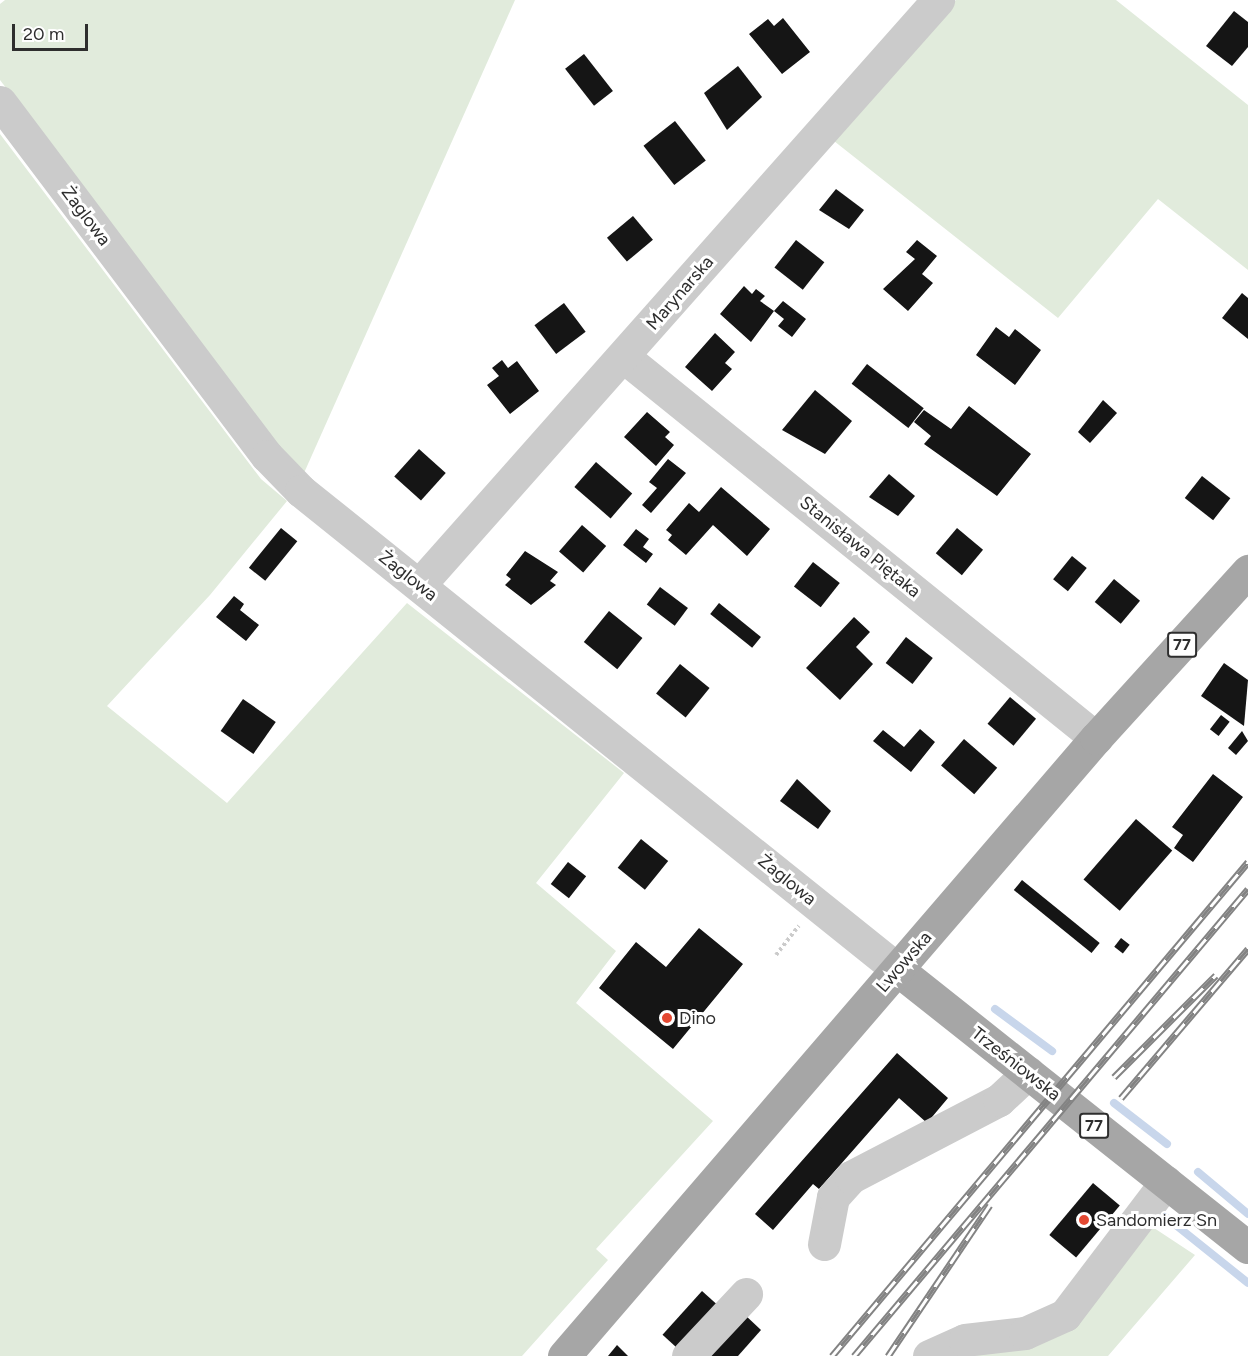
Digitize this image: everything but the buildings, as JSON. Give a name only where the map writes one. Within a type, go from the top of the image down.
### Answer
[{"type":"main road","name":"Lwowska","points":[[564,1356],[1096,738],[1248,571]]},
{"type":"main road","name":"Trześniowska","points":[[898,970],[1248,1247]]},
{"type":"street","name":"Marynarska","points":[[420,585],[938,0]]},
{"type":"street","name":"Żaglowa","points":[[0,102],[267,456],[301,491],[898,970]]},
{"type":"street","name":"Stanisława Piętaka","points":[[624,357],[1096,738]]},
{"type":"street","points":[[824,1244],[833,1197],[851,1177],[999,1100],[1028,1073]]},
{"type":"street","points":[[929,1356],[965,1341],[1025,1333],[1065,1315],[1166,1182]]},
{"type":"street","points":[[688,1356],[746,1294]]},
{"type":"path","points":[[776,955],[805,919]]},
{"type":"green space","points":[[5,0],[515,0],[304,473],[281,450],[0,80],[0,4]]},
{"type":"green space","points":[[956,0],[1116,0],[1248,105],[1248,270],[1158,199],[1058,318],[834,141]]},
{"type":"green space","points":[[0,134],[261,479],[287,501],[210,595],[107,706],[227,803],[407,603],[624,773],[536,883],[616,951],[576,1003],[713,1121],[596,1249],[608,1260],[522,1356],[0,1356]]},
{"type":"green space","points":[[1151,1226],[1195,1255],[1108,1356],[949,1356],[1026,1340]]},
{"type":"waterway","points":[[995,1009],[1052,1051]]},
{"type":"waterway","points":[[1114,1103],[1167,1144]]},
{"type":"waterway","points":[[1198,1172],[1248,1214]]},
{"type":"waterway","points":[[1162,1214],[1248,1283]]},
{"type":"railway","points":[[832,1356],[1248,862]]},
{"type":"railway","points":[[854,1356],[1248,889]]},
{"type":"railway","points":[[1121,1098],[1248,949]]},
{"type":"railway","points":[[1114,1077],[1216,975]]},
{"type":"railway","points":[[888,1356],[990,1205]]},
{"type":"place","name":"Dino","points":[[667,1018]]},
{"type":"place","name":"Sandomierz Sn","points":[[1084,1220]]}]
